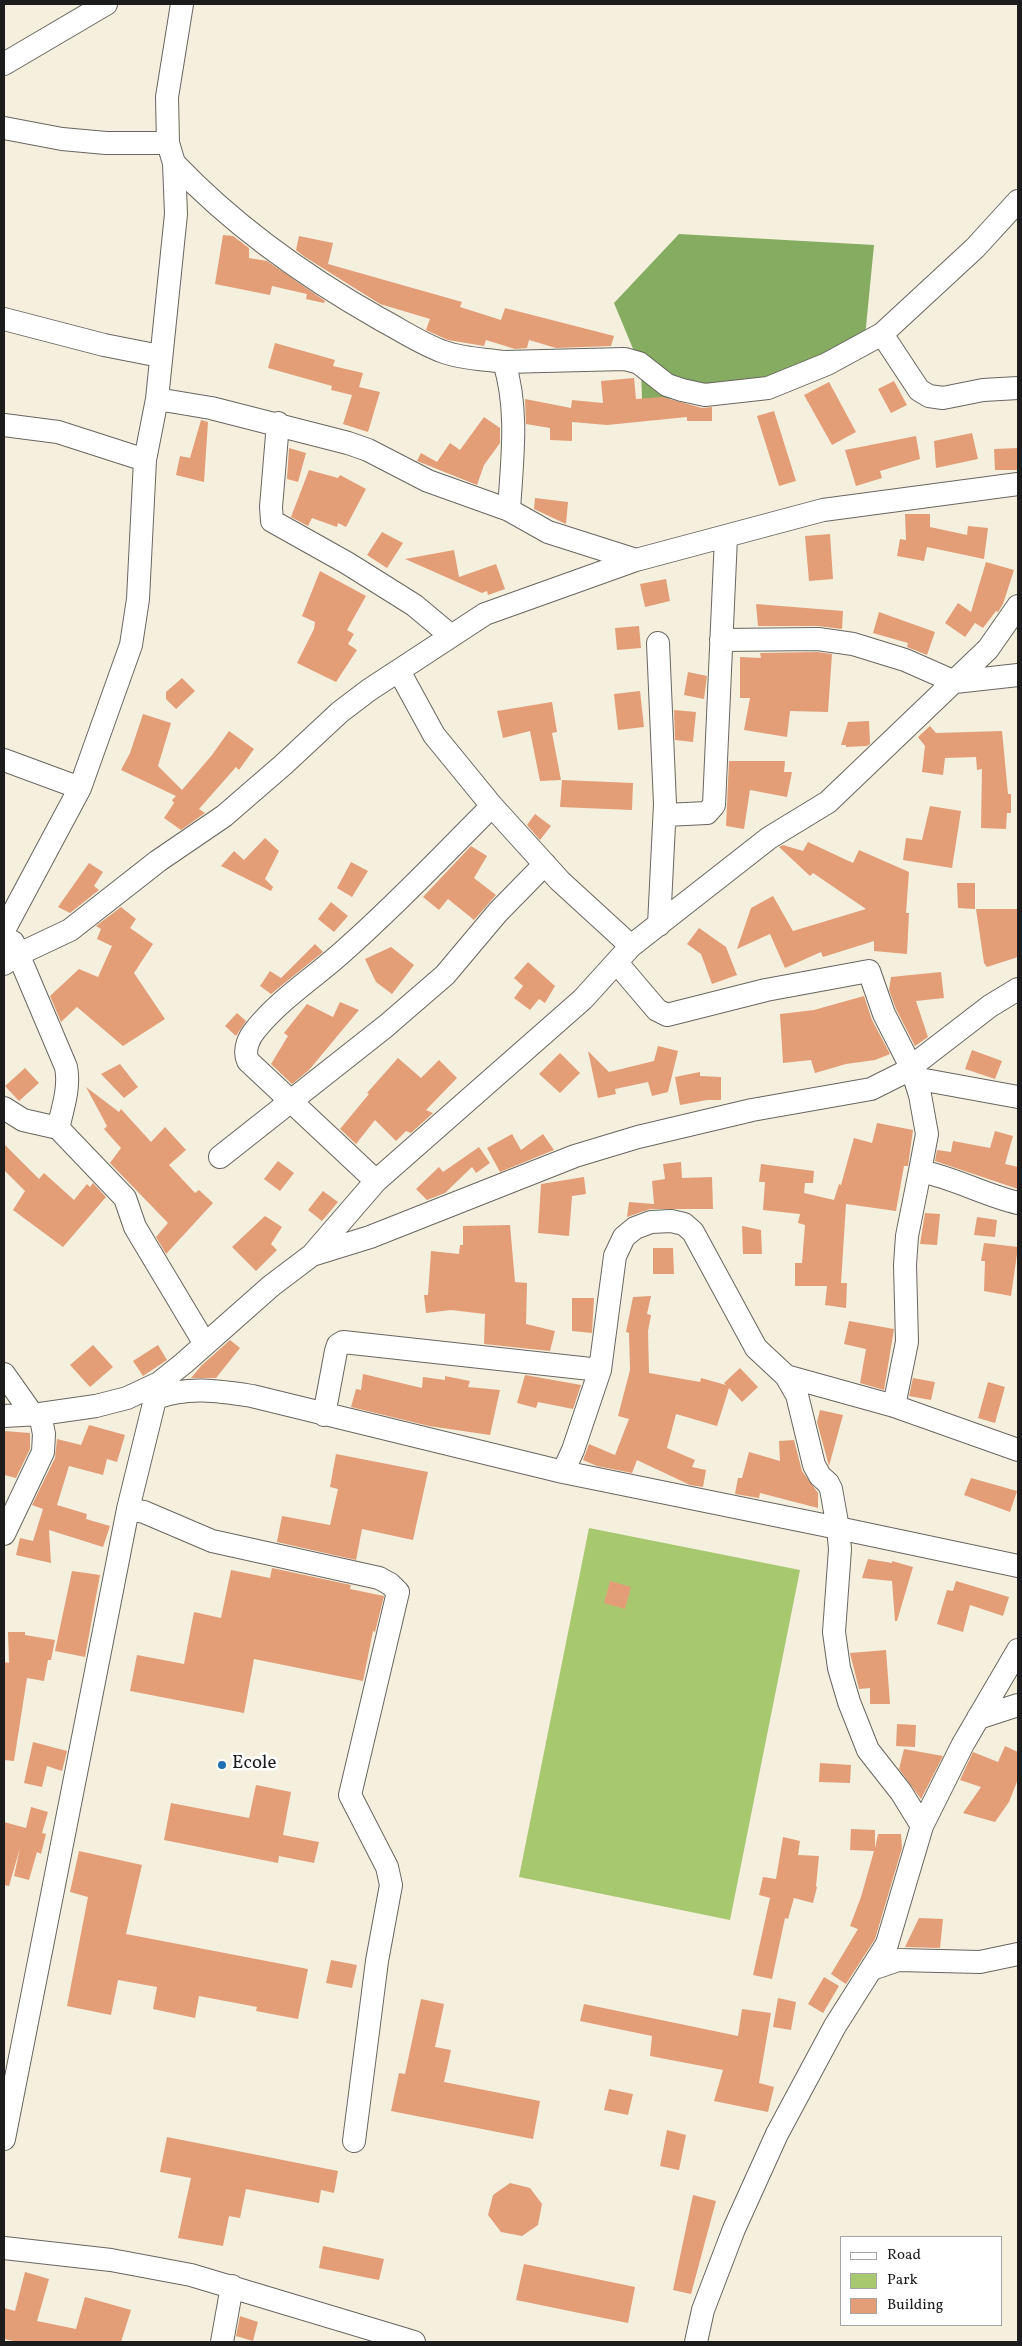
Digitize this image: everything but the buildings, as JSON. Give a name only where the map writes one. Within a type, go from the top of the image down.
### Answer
[{"type":"street","points":[[4,64],[106,4]]},
{"type":"street","points":[[58,1128],[68,1077],[66,1067],[10,959],[5,928],[80,788],[131,645],[139,590],[145,460],[157,399],[176,214],[167,97],[182,4]]},
{"type":"street","points":[[4,128],[62,140],[106,143],[171,153],[225,213],[278,254],[337,294],[422,342],[444,352],[466,358],[504,362],[626,359],[639,363],[667,385],[705,395],[768,388],[827,364],[882,334],[975,248],[1018,201]]},
{"type":"street","points":[[4,319],[104,345],[160,356]]},
{"type":"street","points":[[882,334],[919,390],[929,396],[943,398],[983,390],[1018,388]]},
{"type":"street","points":[[504,362],[510,383],[514,410],[509,510]]},
{"type":"street","points":[[157,399],[211,408],[278,424],[368,450],[428,481],[509,510],[548,532],[636,560]]},
{"type":"street","points":[[278,424],[271,507],[272,521],[347,563],[400,596],[450,635]]},
{"type":"street","points":[[4,425],[58,432],[145,460]]},
{"type":"street","points":[[10,959],[70,930],[158,861],[224,816],[340,712],[450,635],[485,614],[636,560],[823,510],[1018,484]]},
{"type":"street","points":[[665,815],[707,813],[714,805],[726,537]]},
{"type":"street","points":[[5,2129],[128,1509],[157,1390],[270,1286],[312,1255],[376,1181],[583,999],[631,946],[768,838],[828,802],[988,649],[1018,606]]},
{"type":"street","points":[[721,640],[818,639],[853,644],[905,660],[955,682],[1018,676]]},
{"type":"street","points":[[658,643],[665,815],[659,925]]},
{"type":"street","points":[[399,671],[434,735],[492,806],[583,904],[631,946]]},
{"type":"street","points":[[4,760],[80,788]]},
{"type":"street","points":[[376,1181],[248,1061],[246,1050],[251,1035],[290,994],[336,959],[492,806]]},
{"type":"street","points":[[220,1157],[386,1026],[445,975],[498,912],[545,864]]},
{"type":"street","points":[[616,963],[657,1010],[666,1015],[766,990],[869,971],[891,1031],[913,1073],[920,1095],[926,1134],[907,1236],[905,1266],[907,1342],[894,1406]]},
{"type":"street","points":[[312,1255],[370,1237],[575,1156],[638,1137],[752,1110],[871,1089],[913,1073],[990,1006],[1018,989]]},
{"type":"street","points":[[913,1073],[1018,1097]]},
{"type":"street","points":[[4,1108],[23,1120],[58,1128],[125,1198],[135,1227],[205,1344]]},
{"type":"street","points":[[920,1171],[943,1176],[961,1182],[978,1191],[1018,1203]]},
{"type":"street","points":[[563,1472],[573,1450],[600,1370],[615,1256],[618,1246],[624,1237],[635,1228],[651,1222],[671,1221],[684,1224],[693,1232],[756,1348],[786,1376],[799,1402],[814,1465],[831,1489],[838,1528],[840,1550],[834,1632],[839,1668],[849,1702],[868,1750],[901,1792],[922,1826]]},
{"type":"street","points":[[324,1415],[336,1351],[338,1345],[343,1342],[600,1370]]},
{"type":"street","points":[[4,1374],[37,1415],[44,1434],[43,1452],[4,1534]]},
{"type":"street","points":[[786,1376],[894,1406],[1018,1450]]},
{"type":"street","points":[[4,1416],[37,1415],[111,1402],[157,1390],[172,1392],[206,1390],[252,1396],[563,1472],[1018,1566]]},
{"type":"street","points":[[128,1509],[144,1512],[212,1541],[379,1578],[390,1584],[398,1592],[350,1795],[387,1867],[391,1884],[377,1961],[354,2141]]},
{"type":"street","points":[[696,2342],[703,2310],[734,2228],[789,2108],[835,2026],[887,1944],[922,1826],[978,1718],[1018,1650]]},
{"type":"street","points":[[978,1718],[1018,1705]]},
{"type":"street","points":[[872,1969],[898,1960],[980,1962],[1018,1954]]},
{"type":"street","points":[[4,2248],[157,2268],[232,2286],[378,2338],[414,2342]]},
{"type":"street","points":[[222,2342],[232,2286]]},
{"type":"green space","points":[[679,234],[874,245],[865,337],[744,398],[642,399],[641,368],[614,303]]},
{"type":"green space","points":[[589,1528],[800,1570],[730,1920],[519,1877]]},
{"type":"place","name":"Ecole","points":[[222,1765]]}]
